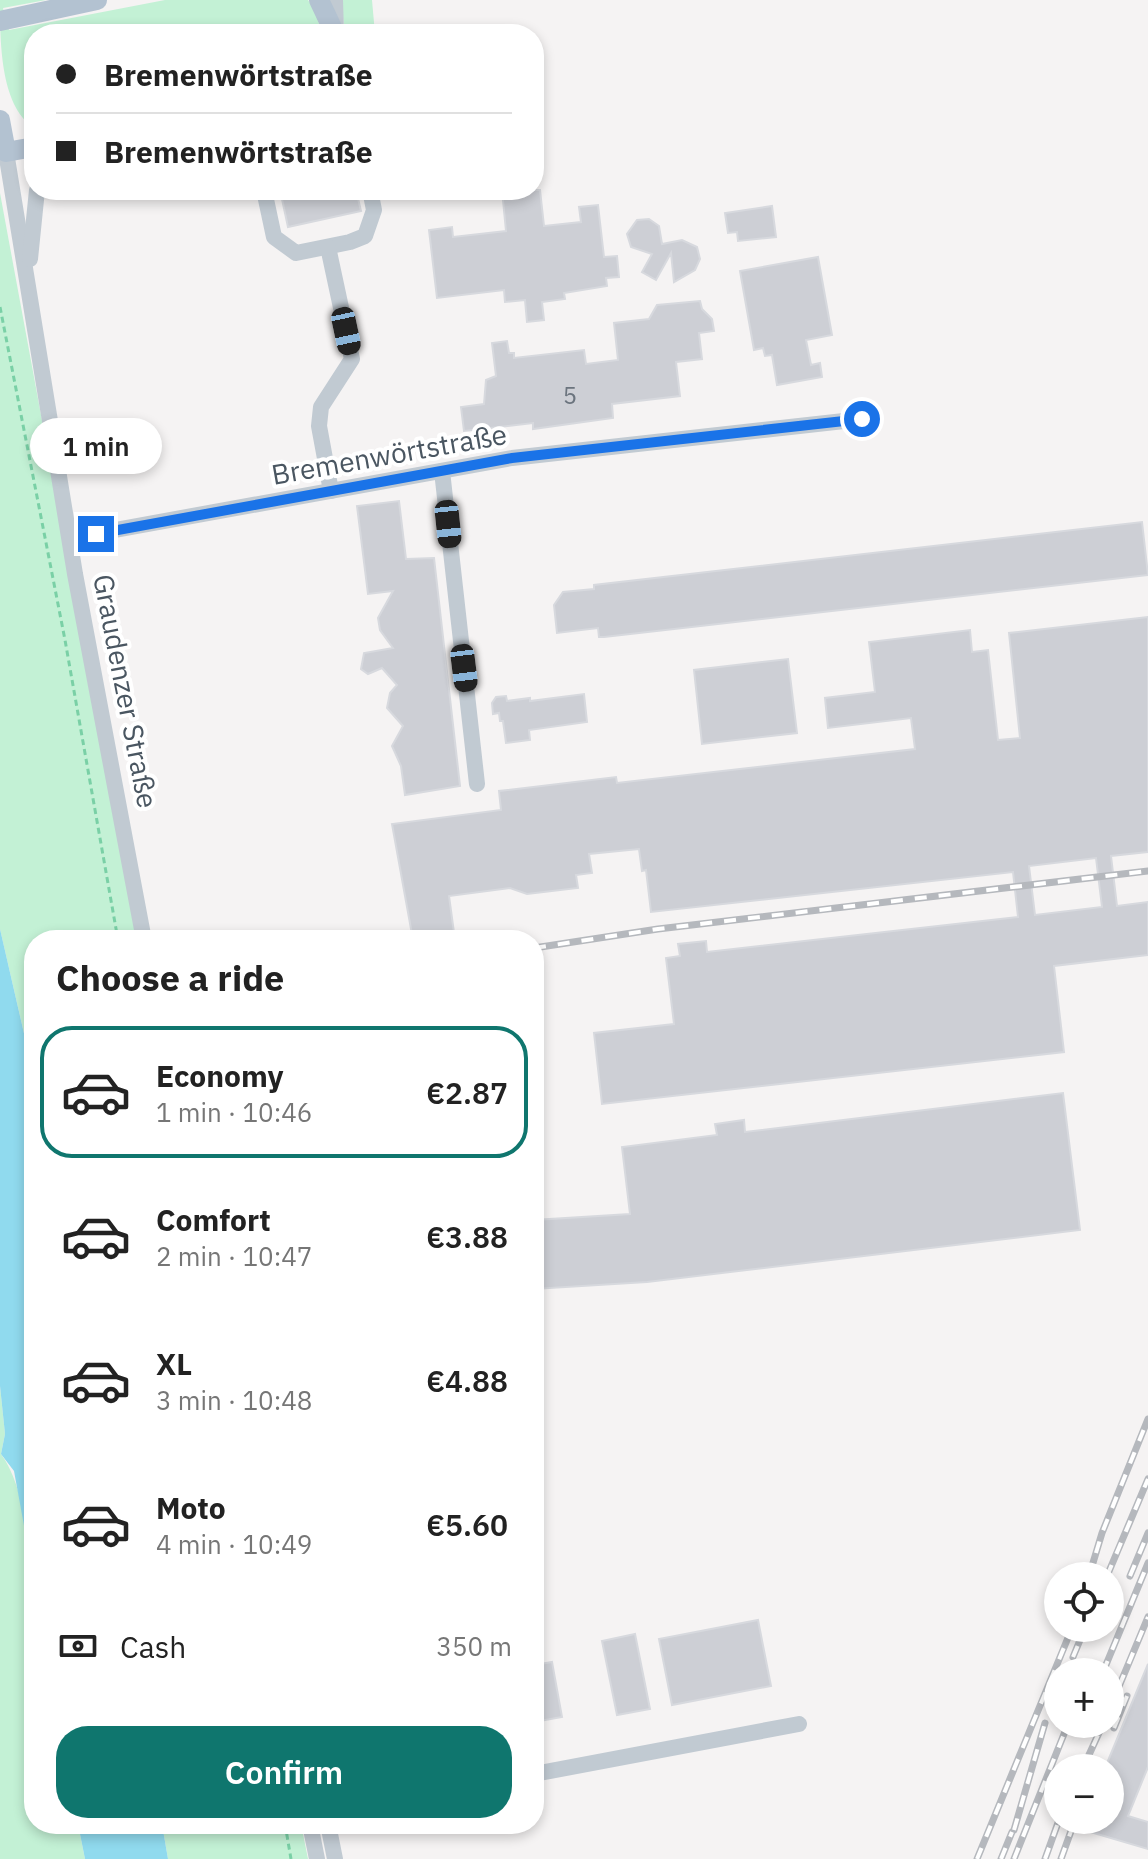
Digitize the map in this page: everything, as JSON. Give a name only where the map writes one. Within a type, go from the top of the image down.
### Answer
[{"type":"main road","points":[[0,21],[97,0]]},
{"type":"main road","points":[[319,0],[331,24]]},
{"type":"main road","name":"Graudenzer Straße","points":[[0,120],[6,152]]},
{"type":"main road","points":[[6,152],[24,149]]},
{"type":"street","points":[[335,0],[336,24]]},
{"type":"street","name":"Graudenzer Straße","points":[[6,152],[71,538],[142,930]]},
{"type":"street","points":[[28,281],[36,200]]},
{"type":"street","points":[[266,200],[274,237],[296,253],[365,236],[374,210],[372,200]]},
{"type":"street","points":[[328,247],[352,359],[321,407],[319,426],[331,491]]},
{"type":"street","name":"Bremenwörtstraße","points":[[71,538],[564,451],[862,419]]},
{"type":"street","points":[[442,471],[477,784]]},
{"type":"street","points":[[544,1772],[799,1724]]},
{"type":"street","points":[[312,1834],[317,1859]]},
{"type":"street","points":[[330,1834],[335,1859]]},
{"type":"path","points":[[0,307],[65,640],[116,930]]},
{"type":"path","points":[[287,1834],[291,1859]]},
{"type":"green space","points":[[0,0],[46,0],[3,8],[9,30],[24,27],[24,119],[8,88]]},
{"type":"green space","points":[[165,0],[308,0],[317,13],[319,24],[40,24]]},
{"type":"green space","points":[[341,0],[372,0],[374,24],[344,24]]},
{"type":"green space","points":[[0,193],[136,930],[24,930],[24,1033],[0,929]]},
{"type":"green space","points":[[0,1386],[5,1434],[1,1454],[16,1485],[24,1519],[24,1834],[80,1834],[85,1859],[0,1859]]},
{"type":"green space","points":[[164,1834],[303,1834],[308,1859],[168,1859]]},
{"type":"water","points":[[0,929],[24,1033],[24,1526],[14,1471],[1,1454],[5,1434],[0,1386]]},
{"type":"water","points":[[80,1834],[164,1834],[168,1859],[85,1859]]},
{"type":"building","points":[[282,200],[358,200],[361,211],[288,227]]},
{"type":"building","points":[[503,200],[541,200],[544,226],[581,222],[579,207],[598,205],[604,257],[617,256],[619,277],[606,278],[607,286],[564,293],[565,299],[542,302],[544,320],[527,322],[525,300],[505,302],[504,290],[437,298],[429,230],[452,227],[453,237],[506,231]]},
{"type":"building","points":[[772,206],[776,237],[738,241],[737,232],[728,233],[725,213]]},
{"type":"building","points":[[649,219],[659,226],[662,244],[682,240],[697,247],[700,259],[695,270],[674,282],[671,253],[656,280],[642,272],[652,254],[631,247],[627,234],[637,220]]},
{"type":"building","points":[[818,257],[832,335],[806,340],[811,365],[820,363],[822,377],[777,385],[772,355],[765,356],[763,348],[754,350],[740,271]]},
{"type":"building","points":[[700,301],[702,309],[712,319],[714,331],[699,333],[702,359],[676,362],[680,396],[612,404],[613,418],[533,429],[533,423],[464,431],[461,407],[484,404],[486,380],[496,376],[492,343],[507,341],[509,353],[514,353],[514,358],[584,350],[586,364],[618,360],[614,323],[649,319],[657,305]]},
{"type":"building","points":[[399,501],[406,559],[434,558],[460,786],[405,795],[401,766],[392,746],[403,726],[387,708],[390,693],[397,685],[382,668],[368,674],[361,669],[364,653],[393,648],[380,630],[378,618],[393,591],[368,594],[357,506]]},
{"type":"building","points":[[1142,522],[1148,575],[604,637],[599,637],[598,628],[557,633],[554,605],[563,592],[594,589],[594,585]]},
{"type":"building","points":[[1148,617],[1148,852],[1111,856],[1117,906],[1148,902],[1148,955],[1054,966],[1064,1052],[602,1104],[594,1033],[674,1024],[666,958],[680,956],[678,944],[706,941],[707,952],[1018,917],[1013,872],[651,912],[646,870],[642,871],[639,849],[589,854],[592,873],[576,875],[578,888],[527,894],[510,888],[449,896],[454,930],[411,930],[392,824],[501,810],[499,791],[616,777],[617,783],[915,749],[911,718],[828,728],[825,698],[875,692],[869,642],[970,630],[972,652],[988,650],[998,740],[1020,738],[1009,633]],"holes":[[[1096,858],[1102,907],[1035,915],[1029,866]]]},
{"type":"building","points":[[788,659],[797,733],[702,744],[694,670]]},
{"type":"building","points":[[584,694],[587,722],[529,730],[530,740],[506,743],[503,721],[500,721],[499,713],[493,714],[492,703],[496,697],[506,696],[507,701],[530,698],[530,701]]},
{"type":"building","points":[[1063,1093],[1080,1230],[647,1282],[544,1288],[544,1219],[630,1214],[622,1147],[717,1135],[715,1124],[744,1120],[745,1132]]},
{"type":"building","points":[[758,1620],[771,1686],[672,1705],[659,1639]]},
{"type":"building","points":[[635,1634],[650,1709],[617,1715],[602,1641]]},
{"type":"building","points":[[552,1662],[562,1717],[544,1720],[544,1663]]},
{"type":"building","points":[[1148,1664],[1148,1767],[1128,1816],[1148,1822],[1148,1849],[1097,1834],[1124,1834],[1124,1754],[1111,1754],[1117,1738],[1124,1738],[1124,1722]]},
{"type":"railway","points":[[544,946],[658,929],[1148,871]]},
{"type":"railway","points":[[1093,1562],[1148,1419]]},
{"type":"railway","points":[[1113,1562],[1148,1479]]},
{"type":"railway","points":[[1130,1576],[1148,1533]]},
{"type":"railway","points":[[1109,1658],[1148,1563]]},
{"type":"railway","points":[[1124,1674],[1148,1617]]},
{"type":"railway","points":[[977,1859],[1066,1642]]},
{"type":"railway","points":[[1073,1657],[1079,1642]]},
{"type":"railway","points":[[1124,1703],[1127,1696]]},
{"type":"railway","points":[[1014,1830],[1044,1726]]},
{"type":"railway","points":[[1014,1859],[1062,1738]]},
{"type":"railway","points":[[1089,1754],[1097,1738]]},
{"type":"railway","points":[[1001,1859],[1012,1832]]},
{"type":"railway","points":[[1045,1859],[1054,1834]]},
{"type":"railway","points":[[1061,1859],[1070,1834]]},
{"type":"route","points":[[96,534],[512,458],[862,419]]}]
